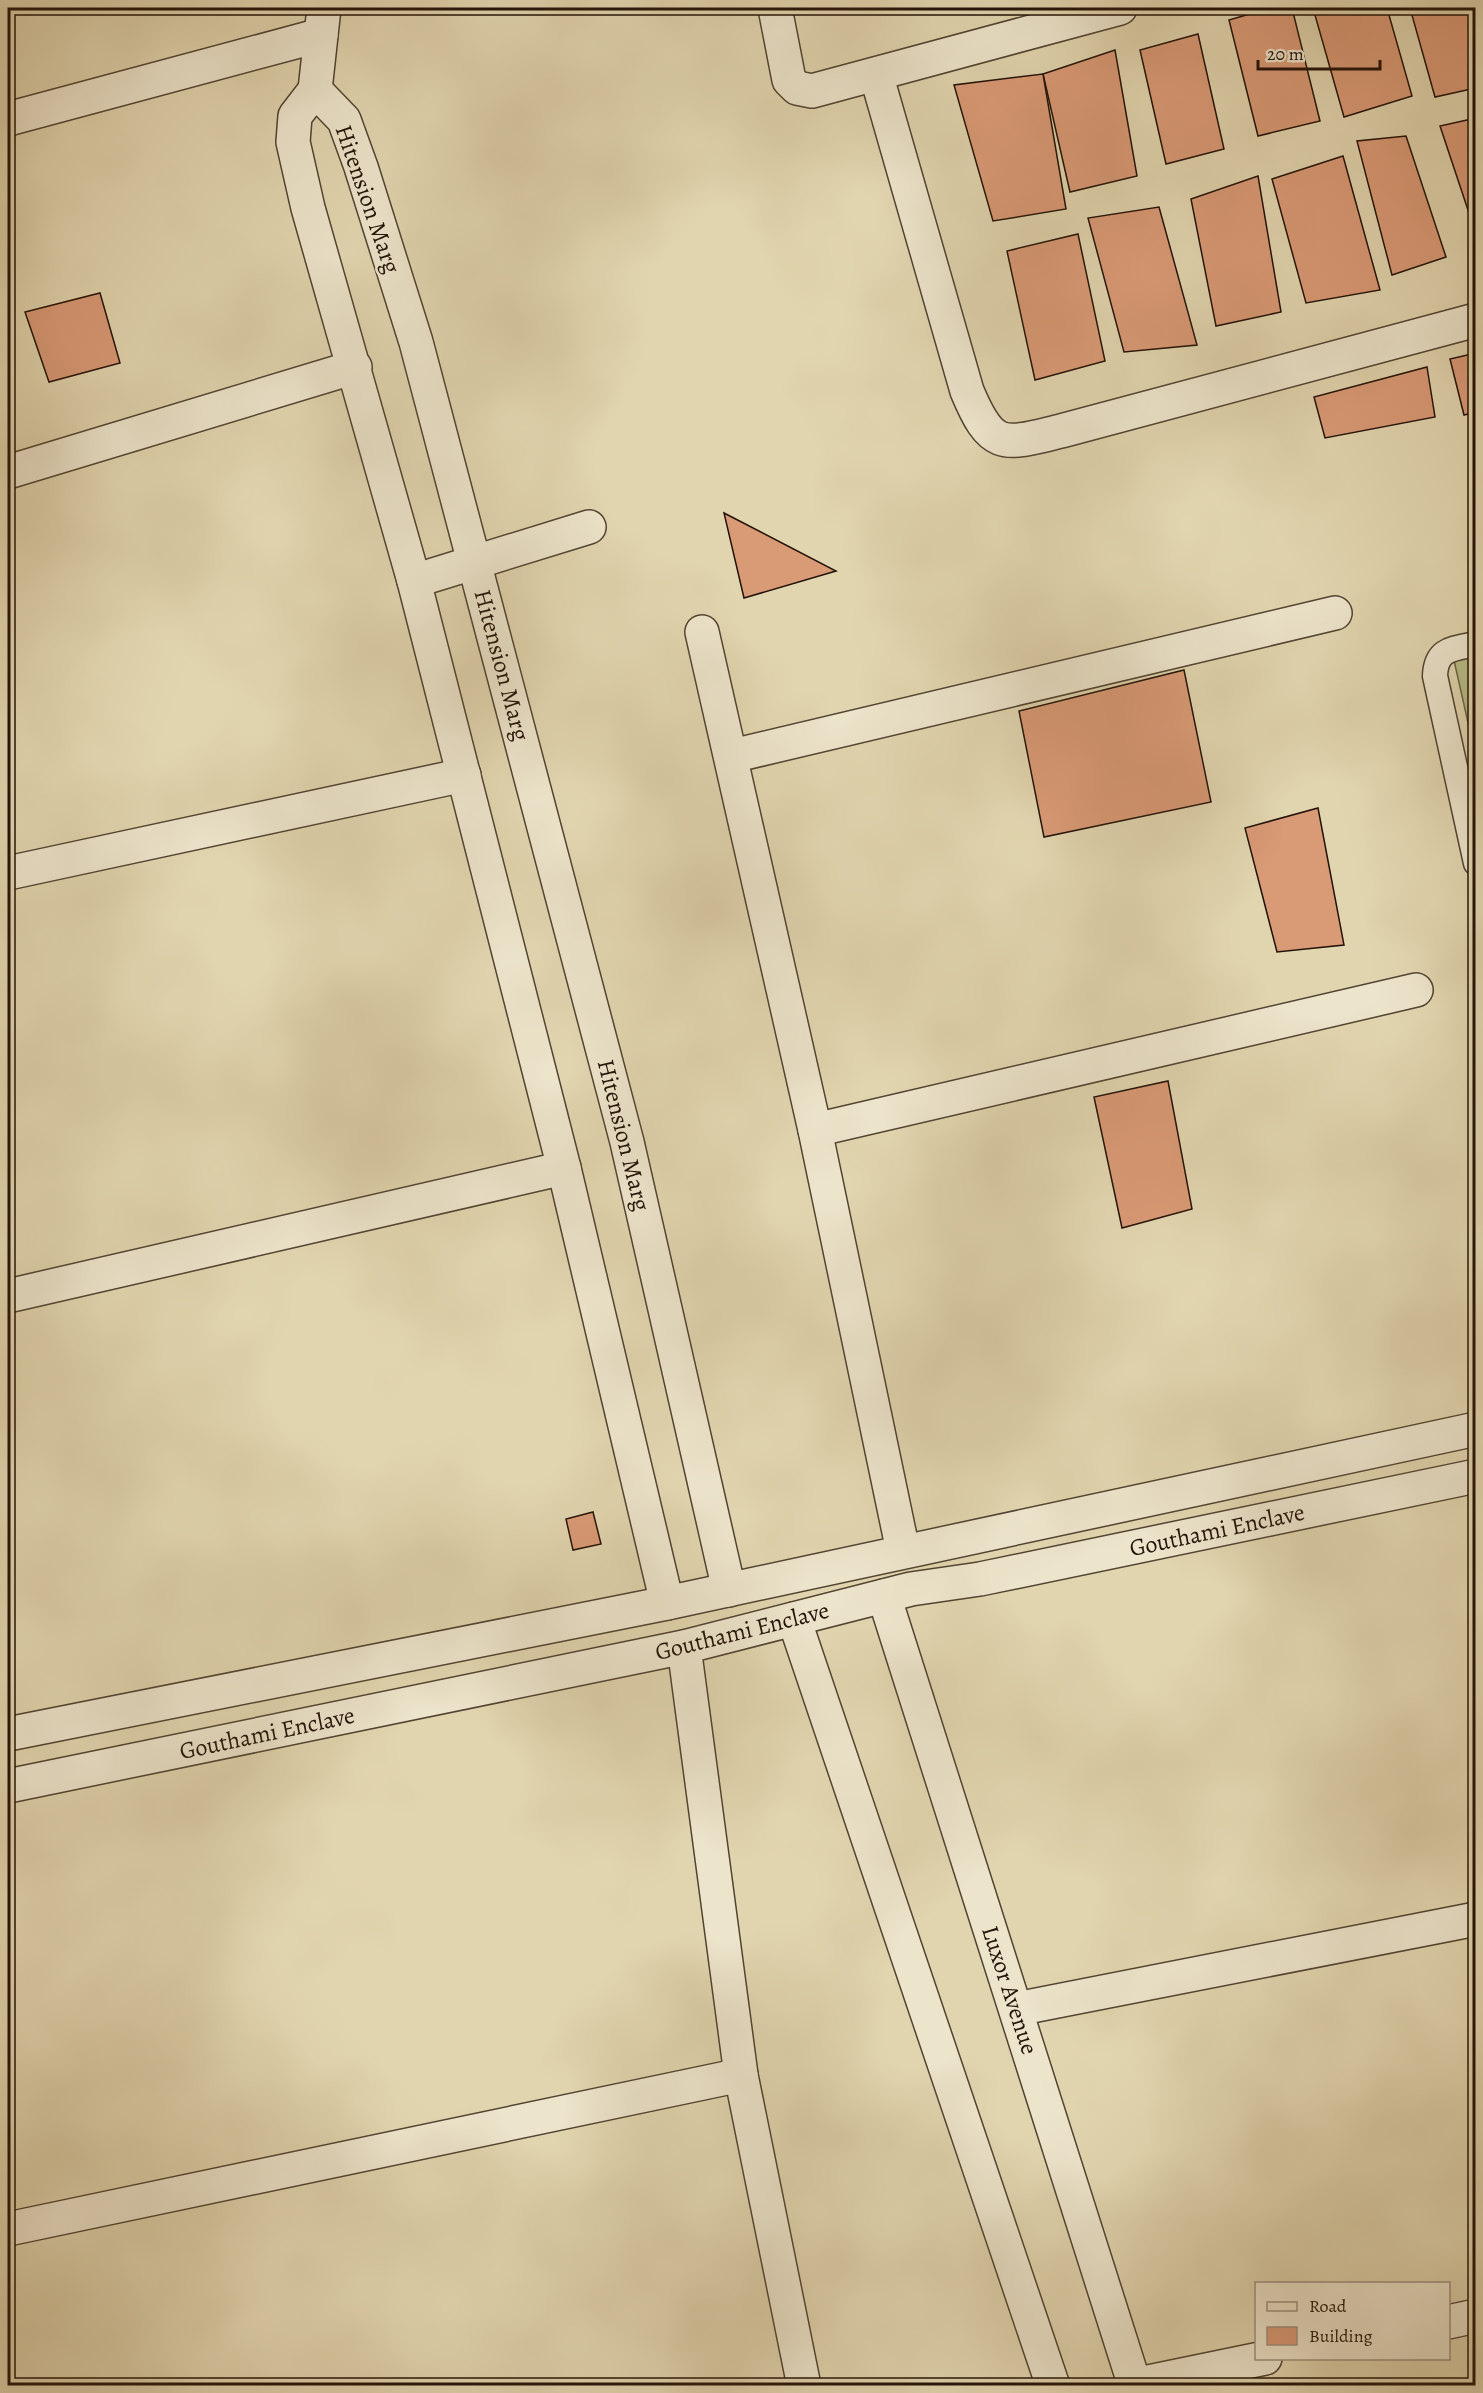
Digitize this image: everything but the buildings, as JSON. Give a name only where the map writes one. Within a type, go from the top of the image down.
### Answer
[{"type":"street","points":[[775,8],[787,74],[796,88],[812,91],[1120,8]]},
{"type":"street","points":[[8,119],[322,21],[315,90]]},
{"type":"street","points":[[876,74],[967,391],[978,417],[992,436],[1010,441],[1061,431],[1476,320]]},
{"type":"street","name":"Hitension Marg","points":[[667,1603],[564,1168],[414,580],[308,208],[293,142],[295,117],[315,90],[344,120],[362,167],[416,342],[627,1142],[729,1590]]},
{"type":"street","points":[[8,472],[355,367]]},
{"type":"street","points":[[414,580],[589,527]]},
{"type":"street","points":[[732,756],[1335,613]]},
{"type":"street","points":[[702,632],[732,756],[815,1130],[903,1551]]},
{"type":"street","points":[[8,873],[464,775]]},
{"type":"street","points":[[815,1130],[1416,990]]},
{"type":"street","points":[[8,1296],[564,1168]]},
{"type":"street","name":"Gouthami Enclave","points":[[8,1734],[667,1603],[1476,1429]]},
{"type":"street","name":"Gouthami Enclave","points":[[8,1786],[684,1647],[911,1589],[980,1580],[1476,1476]]},
{"type":"street","name":"Luxor Avenue","points":[[884,1596],[1135,2385]]},
{"type":"street","points":[[794,1619],[1053,2385]]},
{"type":"street","points":[[684,1647],[741,2075],[804,2385]]},
{"type":"street","points":[[1016,2009],[1476,1919]]},
{"type":"street","points":[[8,2229],[741,2075]]},
{"type":"street","points":[[1450,2322],[1476,2316]]},
{"type":"street","points":[[1135,2385],[1255,2360]]},
{"type":"lane","points":[[1476,644],[1445,651],[1439,657],[1435,676],[1467,787],[1476,863]]},
{"type":"green space","points":[[1475,632],[1475,735],[1471,736],[1449,638]]}]
